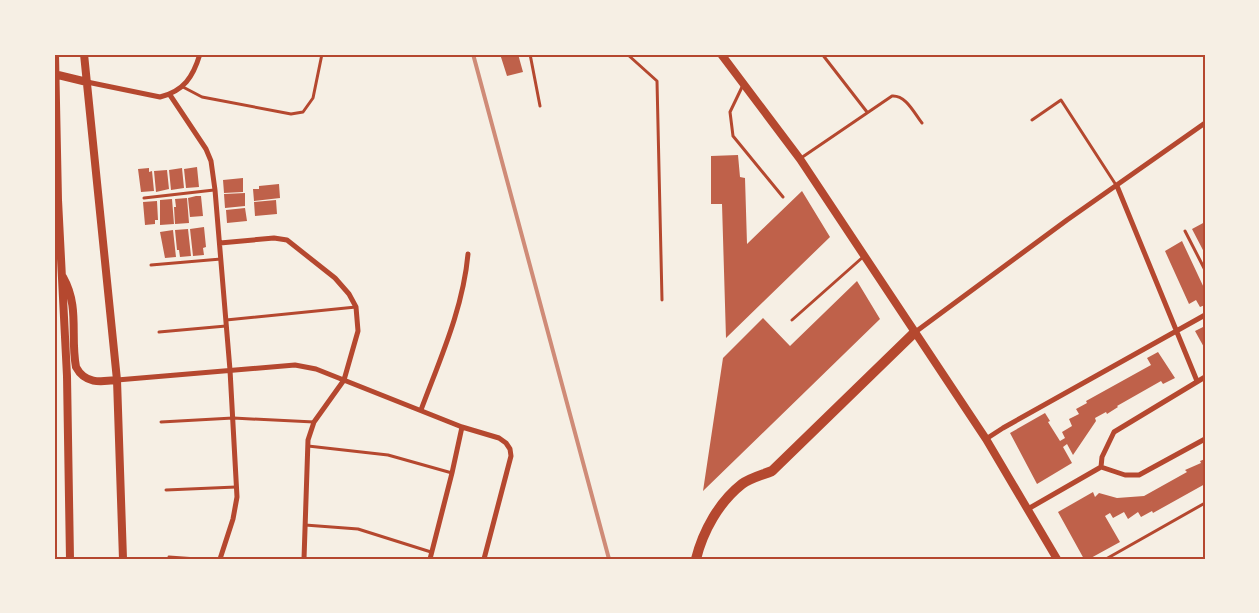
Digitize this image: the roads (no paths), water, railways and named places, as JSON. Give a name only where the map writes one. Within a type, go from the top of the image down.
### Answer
[{"type":"highway","points":[[696,559],[710,523],[731,494],[744,483],[772,471],[914,333]]},
{"type":"main road","points":[[55,54],[67,376],[70,559]]},
{"type":"main road","points":[[84,54],[117,380],[123,559]]},
{"type":"main road","points":[[721,54],[800,159],[986,440],[1057,559]]},
{"type":"main road","points":[[54,74],[87,82]]},
{"type":"main road","points":[[62,276],[73,301],[75,361],[80,374],[88,380],[97,382],[117,380]]},
{"type":"street","points":[[87,82],[160,97],[170,95],[190,80],[200,54]]},
{"type":"street","points":[[170,95],[207,149],[215,190],[230,370],[237,497],[233,519],[220,559]]},
{"type":"street","points":[[914,333],[1067,220],[1205,123]]},
{"type":"street","points":[[1117,186],[1197,381]]},
{"type":"street","points":[[220,243],[274,238],[287,240],[335,278],[349,294],[356,307],[358,330],[344,380],[314,422],[308,446],[304,559]]},
{"type":"street","points":[[421,410],[458,307],[465,283],[468,254]]},
{"type":"street","points":[[986,440],[1003,428],[1205,315]]},
{"type":"street","points":[[117,380],[295,365],[316,369],[462,427],[499,438],[506,443],[511,456],[484,559]]},
{"type":"street","points":[[1101,467],[1102,457],[1113,432],[1205,377]]},
{"type":"street","points":[[430,559],[462,427]]},
{"type":"street","points":[[1028,509],[1101,467],[1125,475],[1139,475],[1205,439]]},
{"type":"lane","points":[[183,87],[202,97],[291,114],[303,112],[314,98],[322,54]]},
{"type":"lane","points":[[530,54],[540,106]]},
{"type":"lane","points":[[627,54],[657,81],[662,300]]},
{"type":"lane","points":[[822,54],[867,112]]},
{"type":"lane","points":[[743,84],[730,112],[734,136],[783,197]]},
{"type":"lane","points":[[800,159],[892,96],[898,96],[904,100],[922,123]]},
{"type":"lane","points":[[1032,120],[1061,100],[1117,186]]},
{"type":"lane","points":[[144,198],[215,190]]},
{"type":"lane","points":[[1185,231],[1205,270]]},
{"type":"lane","points":[[792,320],[864,256]]},
{"type":"lane","points":[[151,265],[221,259]]},
{"type":"lane","points":[[159,332],[356,307]]},
{"type":"lane","points":[[161,422],[233,418],[314,422]]},
{"type":"lane","points":[[308,446],[388,455],[452,473]]},
{"type":"lane","points":[[166,490],[236,487]]},
{"type":"lane","points":[[1106,559],[1205,503]]},
{"type":"lane","points":[[305,525],[358,529],[431,552]]},
{"type":"lane","points":[[169,557],[197,559]]},
{"type":"railway","points":[[473,54],[609,559]]}]
